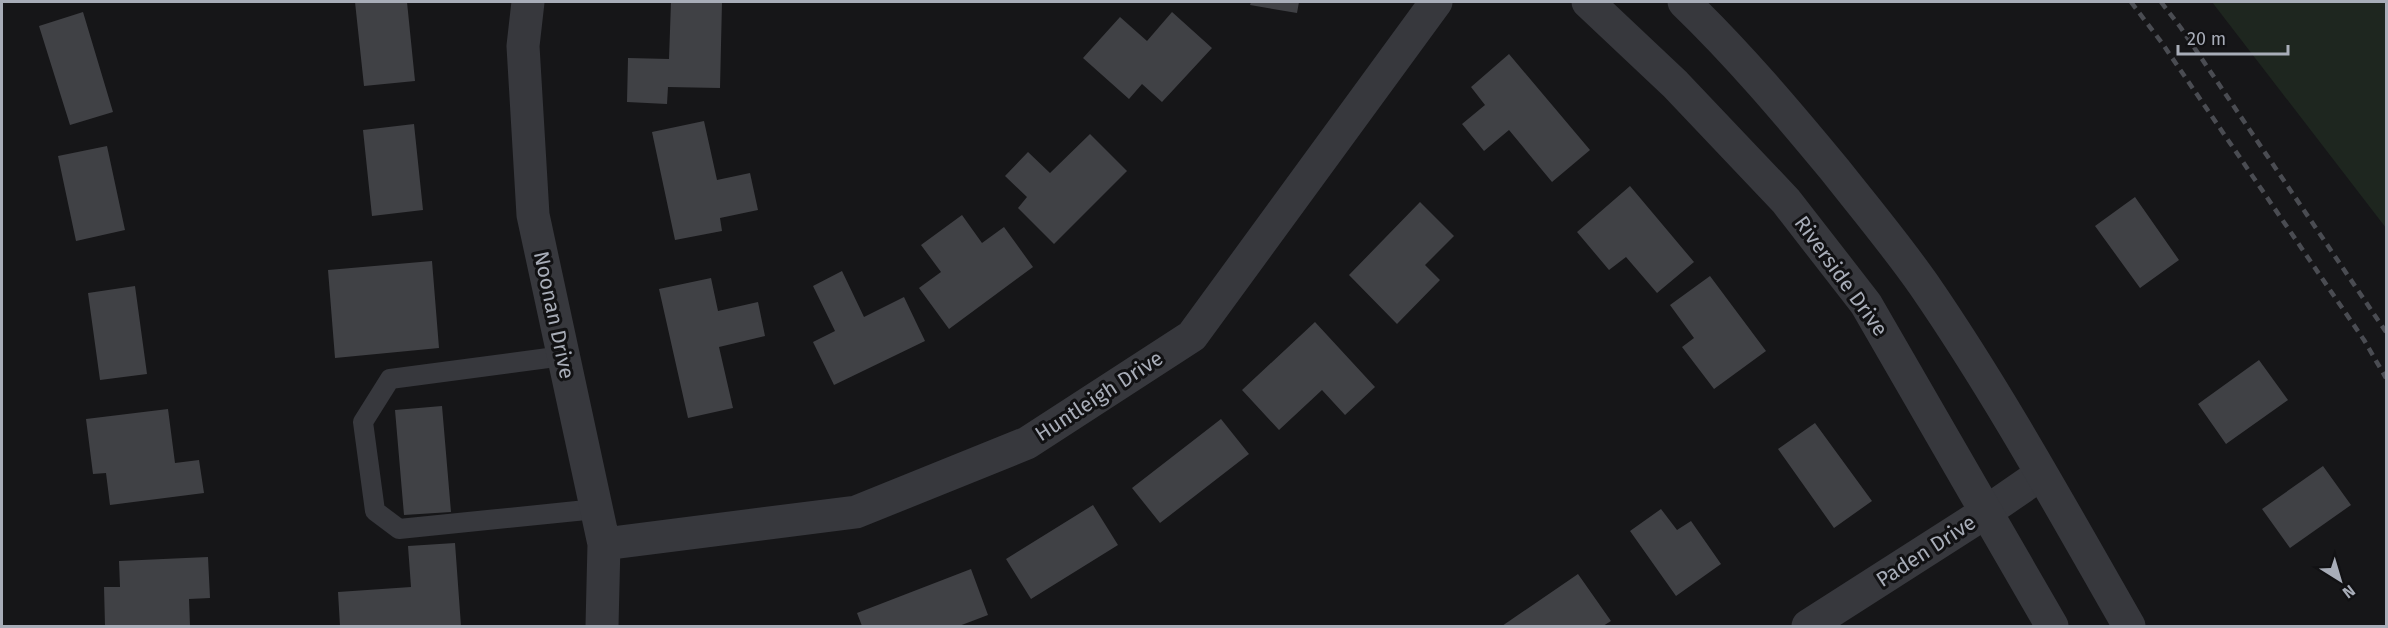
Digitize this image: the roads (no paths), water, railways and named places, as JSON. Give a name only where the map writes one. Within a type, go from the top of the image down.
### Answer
[{"type":"street","name":"Noonan Drive","points":[[528,2],[523,46],[533,215],[604,544],[602,627]]},
{"type":"street","name":"Huntleigh Drive","points":[[604,544],[856,512],[1027,443],[1134,374],[1192,336],[1436,2]]},
{"type":"street","name":"Riverside Drive","points":[[1588,2],[1675,84],[1793,210],[1866,304],[2052,627]]},
{"type":"street","points":[[1684,2],[1715,32],[1794,120],[1877,223],[1930,294],[1992,391],[2128,627]]},
{"type":"street","name":"Paden Drive","points":[[1808,627],[2041,474]]},
{"type":"lane","points":[[563,356],[390,379],[363,422],[375,512],[399,529],[596,508]]},
{"type":"railway","points":[[2131,2],[2162,43],[2364,340],[2386,378]]},
{"type":"railway","points":[[2161,2],[2181,28],[2386,332]]}]
